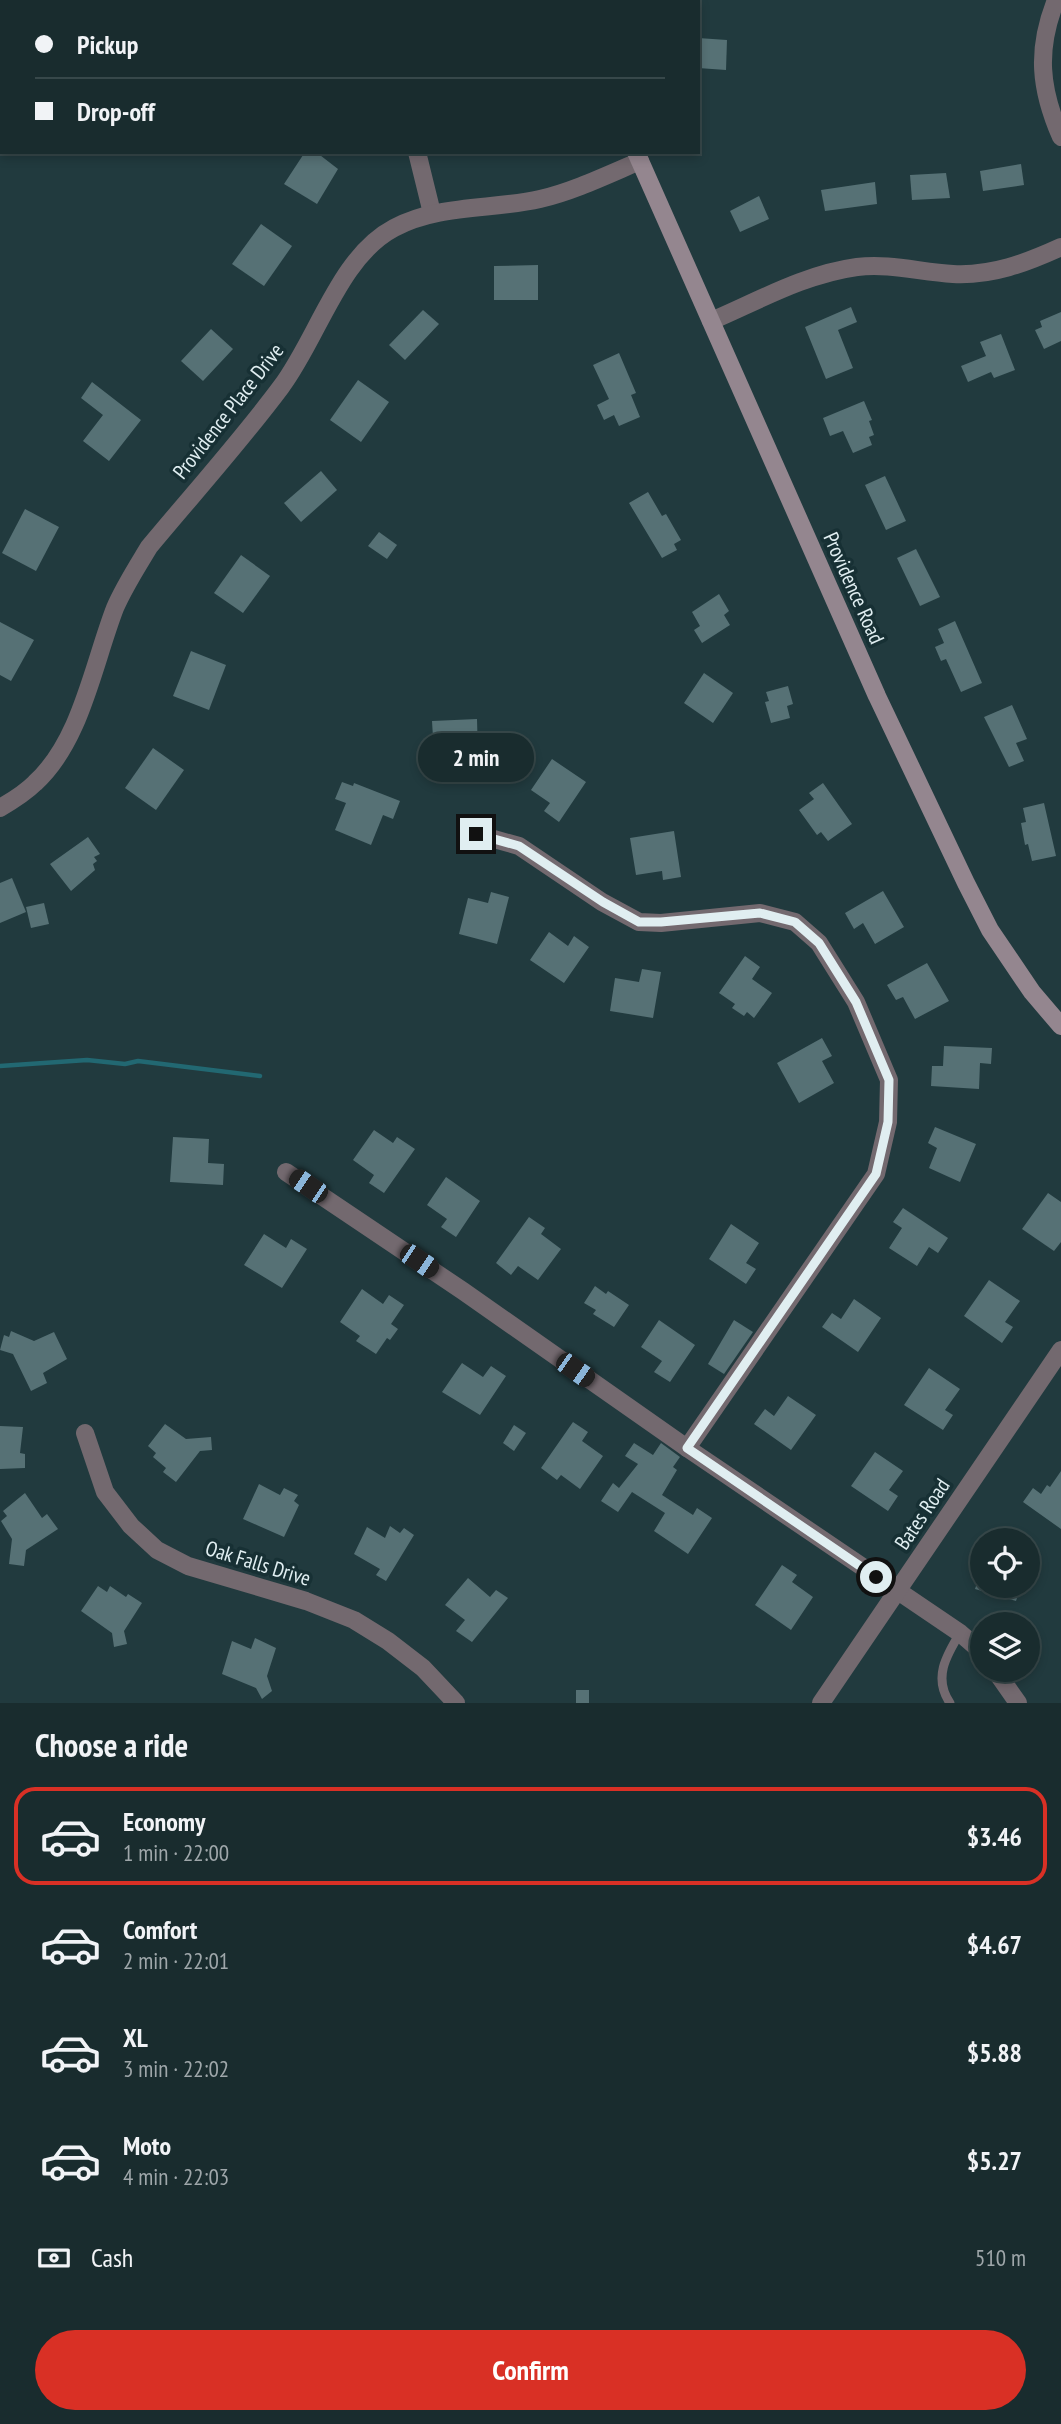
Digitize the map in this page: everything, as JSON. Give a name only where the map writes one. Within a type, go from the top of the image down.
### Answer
[{"type":"street","points":[[1056,0],[1044,41],[1042,76],[1049,108],[1061,137]]},
{"type":"street","points":[[417,154],[432,213]]},
{"type":"street","name":"Providence Place Drive","points":[[0,808],[35,783],[55,761],[69,737],[116,607],[131,576],[149,547],[282,386],[353,265],[376,240],[391,229],[432,213],[505,205],[578,187],[638,157]]},
{"type":"street","name":"Providence Road","points":[[638,157],[877,696],[966,883],[990,930],[1032,992],[1061,1026]]},
{"type":"street","points":[[711,321],[802,281],[833,271],[884,266],[954,274],[992,272],[1029,262],[1061,247]]},
{"type":"street","points":[[476,834],[519,846],[603,902],[639,922],[760,913],[795,922],[819,943],[856,1002],[889,1080],[888,1122],[876,1174],[687,1448]]},
{"type":"street","points":[[286,1172],[464,1291],[970,1642]]},
{"type":"street","name":"Bates Road","points":[[821,1703],[1061,1350]]},
{"type":"street","name":"Oak Falls Drive","points":[[85,1433],[105,1492],[131,1526],[157,1550],[188,1566],[306,1601],[354,1620],[424,1668],[456,1703]]},
{"type":"street","points":[[1003,1682],[1018,1703]]},
{"type":"lane","points":[[950,1703],[941,1682],[942,1667],[960,1633]]},
{"type":"building","points":[[700,38],[727,40],[726,70],[700,68]]},
{"type":"building","points":[[304,154],[319,154],[338,169],[317,204],[284,184]]},
{"type":"building","points":[[1021,164],[1024,185],[983,191],[980,171]]},
{"type":"building","points":[[946,173],[950,198],[912,200],[910,175]]},
{"type":"building","points":[[875,182],[877,204],[825,211],[821,190]]},
{"type":"building","points":[[759,196],[769,219],[740,232],[730,211]]},
{"type":"building","points":[[261,224],[292,246],[264,286],[232,264]]},
{"type":"building","points":[[538,265],[538,300],[494,300],[494,266]]},
{"type":"building","points":[[851,307],[857,322],[838,330],[853,368],[826,379],[805,327]]},
{"type":"building","points":[[423,310],[439,324],[405,360],[389,345]]},
{"type":"building","points":[[1061,312],[1061,341],[1044,349],[1035,330],[1042,327],[1040,321]]},
{"type":"building","points":[[211,329],[233,349],[203,381],[181,361]]},
{"type":"building","points":[[1001,334],[1015,370],[994,378],[991,372],[968,382],[961,366],[986,356],[980,342]]},
{"type":"building","points":[[619,353],[636,393],[631,395],[640,417],[619,426],[614,415],[604,420],[597,405],[609,399],[593,365]]},
{"type":"building","points":[[358,380],[389,402],[361,442],[330,420]]},
{"type":"building","points":[[92,382],[141,420],[109,461],[83,441],[103,415],[81,398]]},
{"type":"building","points":[[864,401],[872,420],[869,421],[874,435],[869,437],[872,445],[853,453],[843,431],[830,436],[823,418]]},
{"type":"building","points":[[321,471],[337,490],[301,522],[284,503]]},
{"type":"building","points":[[885,476],[906,521],[886,530],[865,485]]},
{"type":"building","points":[[648,492],[662,516],[666,514],[681,540],[674,544],[677,550],[662,558],[629,503]]},
{"type":"building","points":[[25,509],[59,527],[36,571],[2,553]]},
{"type":"building","points":[[379,532],[397,545],[387,559],[368,546]]},
{"type":"building","points":[[916,549],[940,597],[920,606],[897,558]]},
{"type":"building","points":[[241,555],[270,576],[243,613],[214,593]]},
{"type":"building","points":[[719,594],[729,611],[724,615],[730,625],[702,643],[694,630],[700,626],[692,612]]},
{"type":"building","points":[[955,621],[982,683],[961,692],[946,659],[941,661],[935,647],[944,643],[938,629]]},
{"type":"building","points":[[0,622],[34,640],[11,681],[0,675]]},
{"type":"building","points":[[191,651],[226,665],[209,710],[173,696]]},
{"type":"building","points":[[704,673],[733,693],[713,723],[684,703]]},
{"type":"building","points":[[788,686],[793,704],[787,706],[790,718],[771,723],[765,702],[769,701],[766,692]]},
{"type":"building","points":[[1012,705],[1027,739],[1016,743],[1024,761],[1009,767],[984,717]]},
{"type":"building","points":[[477,719],[478,756],[454,757],[454,769],[435,770],[432,721]]},
{"type":"building","points":[[153,748],[184,770],[156,810],[125,788]]},
{"type":"building","points":[[552,759],[586,782],[559,822],[544,811],[550,803],[531,790]]},
{"type":"building","points":[[342,782],[353,786],[354,783],[400,801],[393,819],[383,815],[371,845],[335,830],[346,803],[335,799]]},
{"type":"building","points":[[823,783],[852,824],[828,841],[821,832],[817,835],[799,810],[814,799],[809,793]]},
{"type":"building","points":[[1044,803],[1056,856],[1032,861],[1028,844],[1025,845],[1021,823],[1026,822],[1023,808]]},
{"type":"building","points":[[674,831],[681,877],[663,880],[662,871],[636,875],[630,838]]},
{"type":"building","points":[[88,837],[100,854],[94,857],[97,861],[93,864],[95,870],[71,891],[50,864]]},
{"type":"building","points":[[12,878],[26,912],[0,923],[0,883]]},
{"type":"building","points":[[883,891],[904,927],[875,944],[863,923],[854,929],[845,913]]},
{"type":"building","points":[[491,892],[509,897],[497,944],[459,934],[468,898],[488,903]]},
{"type":"building","points":[[44,903],[49,924],[31,928],[26,907]]},
{"type":"building","points":[[549,932],[568,946],[574,936],[589,947],[564,983],[530,960]]},
{"type":"building","points":[[745,956],[760,967],[752,979],[772,993],[754,1018],[747,1012],[744,1016],[732,1008],[735,1004],[719,993]]},
{"type":"building","points":[[927,963],[949,1001],[915,1019],[903,997],[896,1000],[887,985]]},
{"type":"building","points":[[642,969],[661,972],[653,1018],[610,1011],[615,978],[639,982]]},
{"type":"building","points":[[822,1038],[832,1056],[822,1061],[834,1083],[799,1103],[777,1063]]},
{"type":"building","points":[[944,1046],[992,1048],[991,1064],[980,1063],[979,1089],[931,1086],[932,1066],[943,1066]]},
{"type":"building","points":[[935,1127],[976,1144],[960,1182],[929,1168],[937,1148],[928,1143]]},
{"type":"building","points":[[374,1130],[393,1143],[397,1137],[415,1149],[384,1193],[369,1183],[374,1175],[353,1160]]},
{"type":"building","points":[[173,1137],[209,1139],[208,1163],[224,1164],[223,1185],[170,1182]]},
{"type":"building","points":[[446,1177],[480,1201],[456,1237],[441,1227],[447,1219],[427,1205]]},
{"type":"building","points":[[1048,1193],[1061,1202],[1061,1242],[1054,1251],[1022,1229]]},
{"type":"building","points":[[903,1208],[948,1238],[938,1253],[929,1247],[917,1266],[889,1248],[902,1228],[893,1222]]},
{"type":"building","points":[[529,1217],[545,1228],[541,1234],[561,1249],[538,1280],[518,1266],[511,1275],[496,1263]]},
{"type":"building","points":[[731,1224],[759,1243],[746,1263],[756,1269],[746,1284],[709,1259]]},
{"type":"building","points":[[264,1234],[286,1248],[291,1239],[307,1249],[282,1288],[244,1265]]},
{"type":"building","points":[[989,1280],[1020,1301],[1005,1322],[1013,1327],[1002,1343],[964,1316]]},
{"type":"building","points":[[595,1286],[629,1305],[614,1327],[593,1314],[596,1310],[584,1303]]},
{"type":"building","points":[[362,1289],[383,1304],[389,1295],[404,1305],[391,1324],[398,1329],[390,1340],[387,1338],[376,1354],[356,1341],[360,1336],[340,1322]]},
{"type":"building","points":[[854,1299],[881,1318],[858,1352],[822,1327],[832,1313],[841,1319]]},
{"type":"building","points":[[659,1320],[695,1345],[670,1382],[654,1372],[662,1361],[641,1347]]},
{"type":"building","points":[[734,1320],[753,1332],[724,1374],[708,1364]]},
{"type":"building","points":[[11,1331],[34,1341],[54,1332],[67,1359],[43,1373],[47,1383],[31,1391],[13,1354],[0,1350],[4,1335],[9,1337]]},
{"type":"building","points":[[462,1363],[483,1377],[491,1366],[506,1376],[480,1415],[442,1392]]},
{"type":"building","points":[[929,1368],[960,1389],[945,1410],[953,1415],[943,1430],[904,1405]]},
{"type":"building","points":[[788,1396],[816,1415],[791,1450],[754,1424],[765,1409],[774,1416]]},
{"type":"building","points":[[573,1422],[588,1432],[582,1441],[603,1456],[580,1489],[561,1475],[557,1480],[541,1468]]},
{"type":"building","points":[[165,1424],[186,1439],[211,1437],[212,1450],[200,1451],[176,1482],[163,1472],[166,1468],[153,1457],[156,1453],[148,1446]]},
{"type":"building","points":[[514,1425],[526,1433],[514,1451],[503,1443]]},
{"type":"building","points":[[0,1426],[23,1427],[20,1453],[25,1454],[25,1468],[0,1469]]},
{"type":"building","points":[[634,1443],[653,1455],[661,1443],[680,1457],[673,1467],[677,1470],[662,1495],[693,1515],[697,1508],[712,1518],[688,1554],[654,1531],[665,1513],[632,1492],[618,1512],[601,1501],[613,1483],[619,1488],[638,1464],[625,1456]]},
{"type":"building","points":[[875,1452],[903,1471],[889,1490],[898,1496],[888,1511],[851,1486]]},
{"type":"building","points":[[1061,1471],[1061,1529],[1023,1502],[1033,1488],[1041,1494],[1047,1485],[1050,1487]]},
{"type":"building","points":[[259,1484],[280,1495],[284,1488],[298,1495],[294,1501],[299,1505],[284,1537],[243,1519]]},
{"type":"building","points":[[25,1493],[42,1518],[47,1514],[58,1529],[26,1550],[24,1566],[9,1564],[12,1539],[1,1521],[7,1516],[3,1511]]},
{"type":"building","points":[[390,1526],[400,1533],[404,1528],[414,1535],[386,1581],[376,1575],[380,1569],[354,1554],[367,1527],[385,1538]]},
{"type":"building","points":[[782,1565],[797,1575],[792,1582],[813,1597],[791,1630],[755,1605]]},
{"type":"building","points":[[468,1578],[490,1597],[496,1590],[508,1598],[472,1642],[456,1631],[465,1620],[445,1605]]},
{"type":"building","points":[[98,1586],[107,1592],[110,1586],[126,1597],[128,1594],[142,1603],[124,1631],[127,1644],[114,1647],[112,1633],[81,1611]]},
{"type":"building","points":[[255,1638],[276,1648],[267,1676],[272,1691],[262,1699],[256,1688],[222,1674],[232,1641],[251,1649]]},
{"type":"building","points":[[576,1690],[589,1690],[589,1703],[576,1703]]},
{"type":"waterway","points":[[0,1066],[87,1060],[125,1064],[138,1061],[260,1076]]},
{"type":"route","points":[[476,834],[519,846],[603,902],[639,922],[760,913],[795,922],[819,943],[856,1002],[889,1080],[888,1122],[876,1174],[687,1448],[876,1577]]}]
